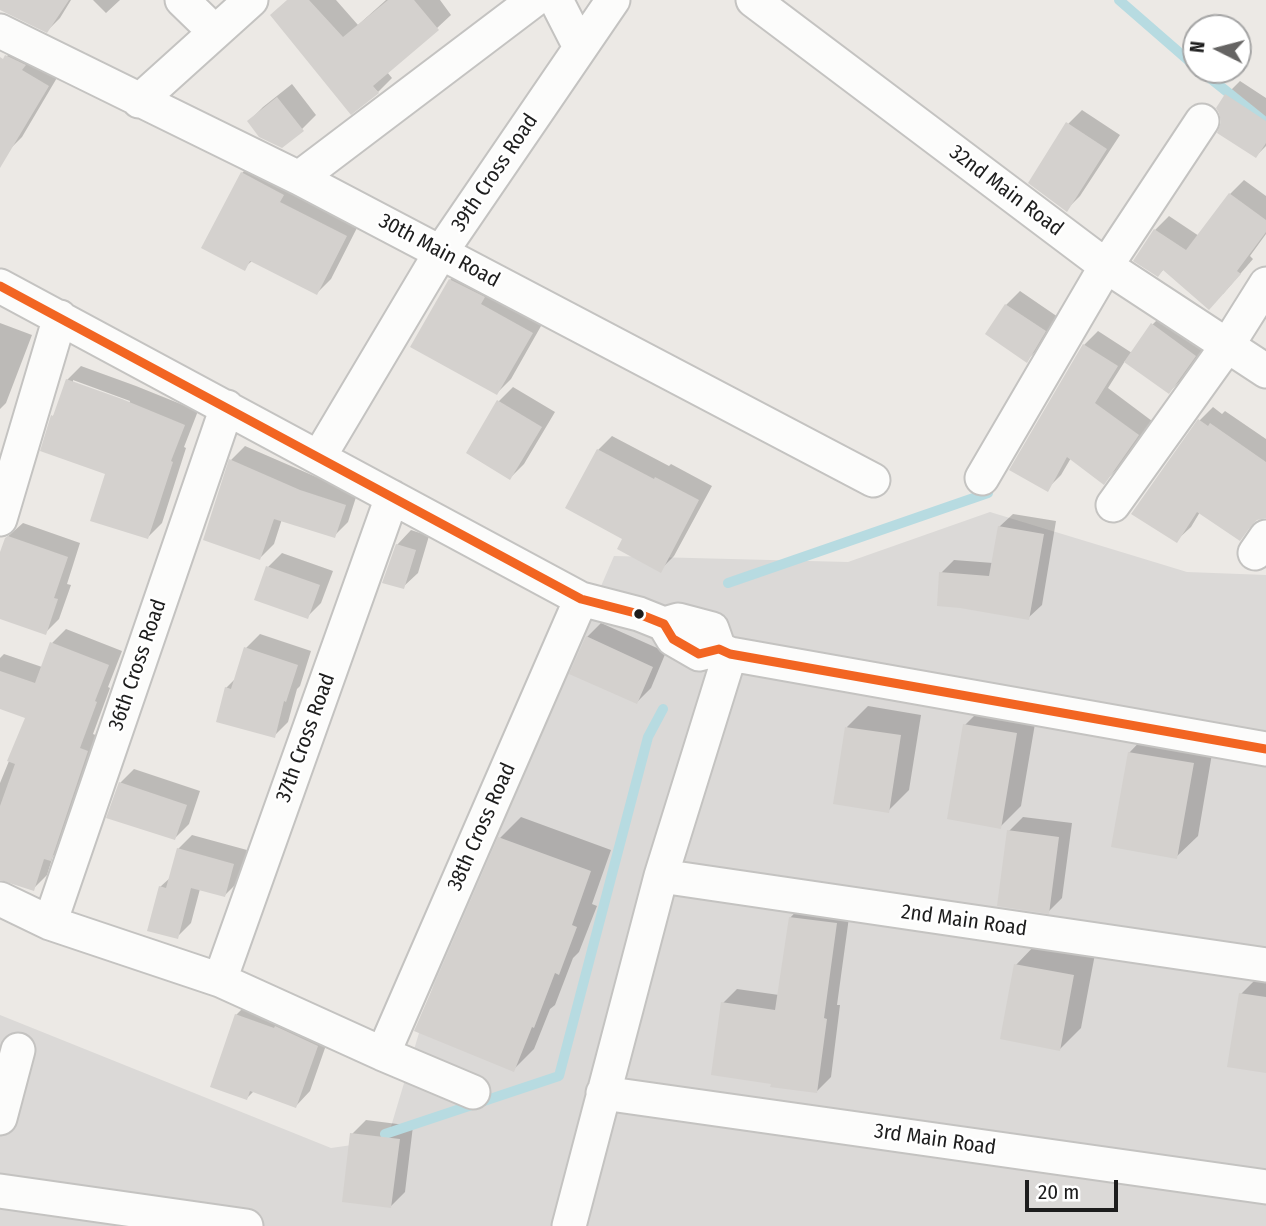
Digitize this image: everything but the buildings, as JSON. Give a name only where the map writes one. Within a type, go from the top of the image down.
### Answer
[{"type":"street","points":[[182,0],[215,33]]},
{"type":"street","points":[[139,101],[251,0]]},
{"type":"street","points":[[299,178],[534,0]]},
{"type":"street","points":[[556,0],[599,20]]},
{"type":"street","name":"32nd Main Road","points":[[753,0],[1106,266],[1266,371]]},
{"type":"street","name":"39th Cross Road","points":[[319,457],[441,253],[599,20]]},
{"type":"street","name":"30th Main Road","points":[[0,31],[299,178],[873,480]]},
{"type":"street","points":[[982,478],[1106,266],[1202,121]]},
{"type":"street","points":[[1113,505],[1227,346],[1266,284]]},
{"type":"street","points":[[0,286],[581,599],[639,614],[664,624],[678,620],[712,629],[725,652],[661,876],[569,1226]]},
{"type":"street","points":[[0,519],[60,317]]},
{"type":"street","name":"36th Cross Road","points":[[50,923],[227,407]]},
{"type":"street","name":"37th Cross Road","points":[[220,980],[392,497]]},
{"type":"street","name":"38th Cross Road","points":[[383,1054],[581,599]]},
{"type":"street","points":[[725,652],[1266,749]]},
{"type":"street","name":"2nd Main Road","points":[[661,876],[1266,965]]},
{"type":"street","points":[[0,899],[50,923],[220,980],[474,1092]]},
{"type":"street","points":[[0,1118],[18,1050]]},
{"type":"street","name":"3rd Main Road","points":[[603,1093],[1266,1187]]},
{"type":"street","points":[[0,1191],[246,1226]]},
{"type":"shaded area","points":[[990,512],[1187,572],[1266,575],[1266,1226],[0,1226],[0,1015],[331,1148],[387,1140],[442,956],[614,556],[848,562]]},
{"type":"waterway","points":[[1119,0],[1182,55]]},
{"type":"waterway","points":[[1217,84],[1266,123]]},
{"type":"waterway","points":[[728,583],[988,493]]},
{"type":"waterway","points":[[385,1134],[559,1076],[648,737],[663,709]]},
{"type":"transit line","points":[[0,286],[581,599],[639,614],[664,624],[673,639],[699,654],[719,649],[730,654],[1266,749]]}]
